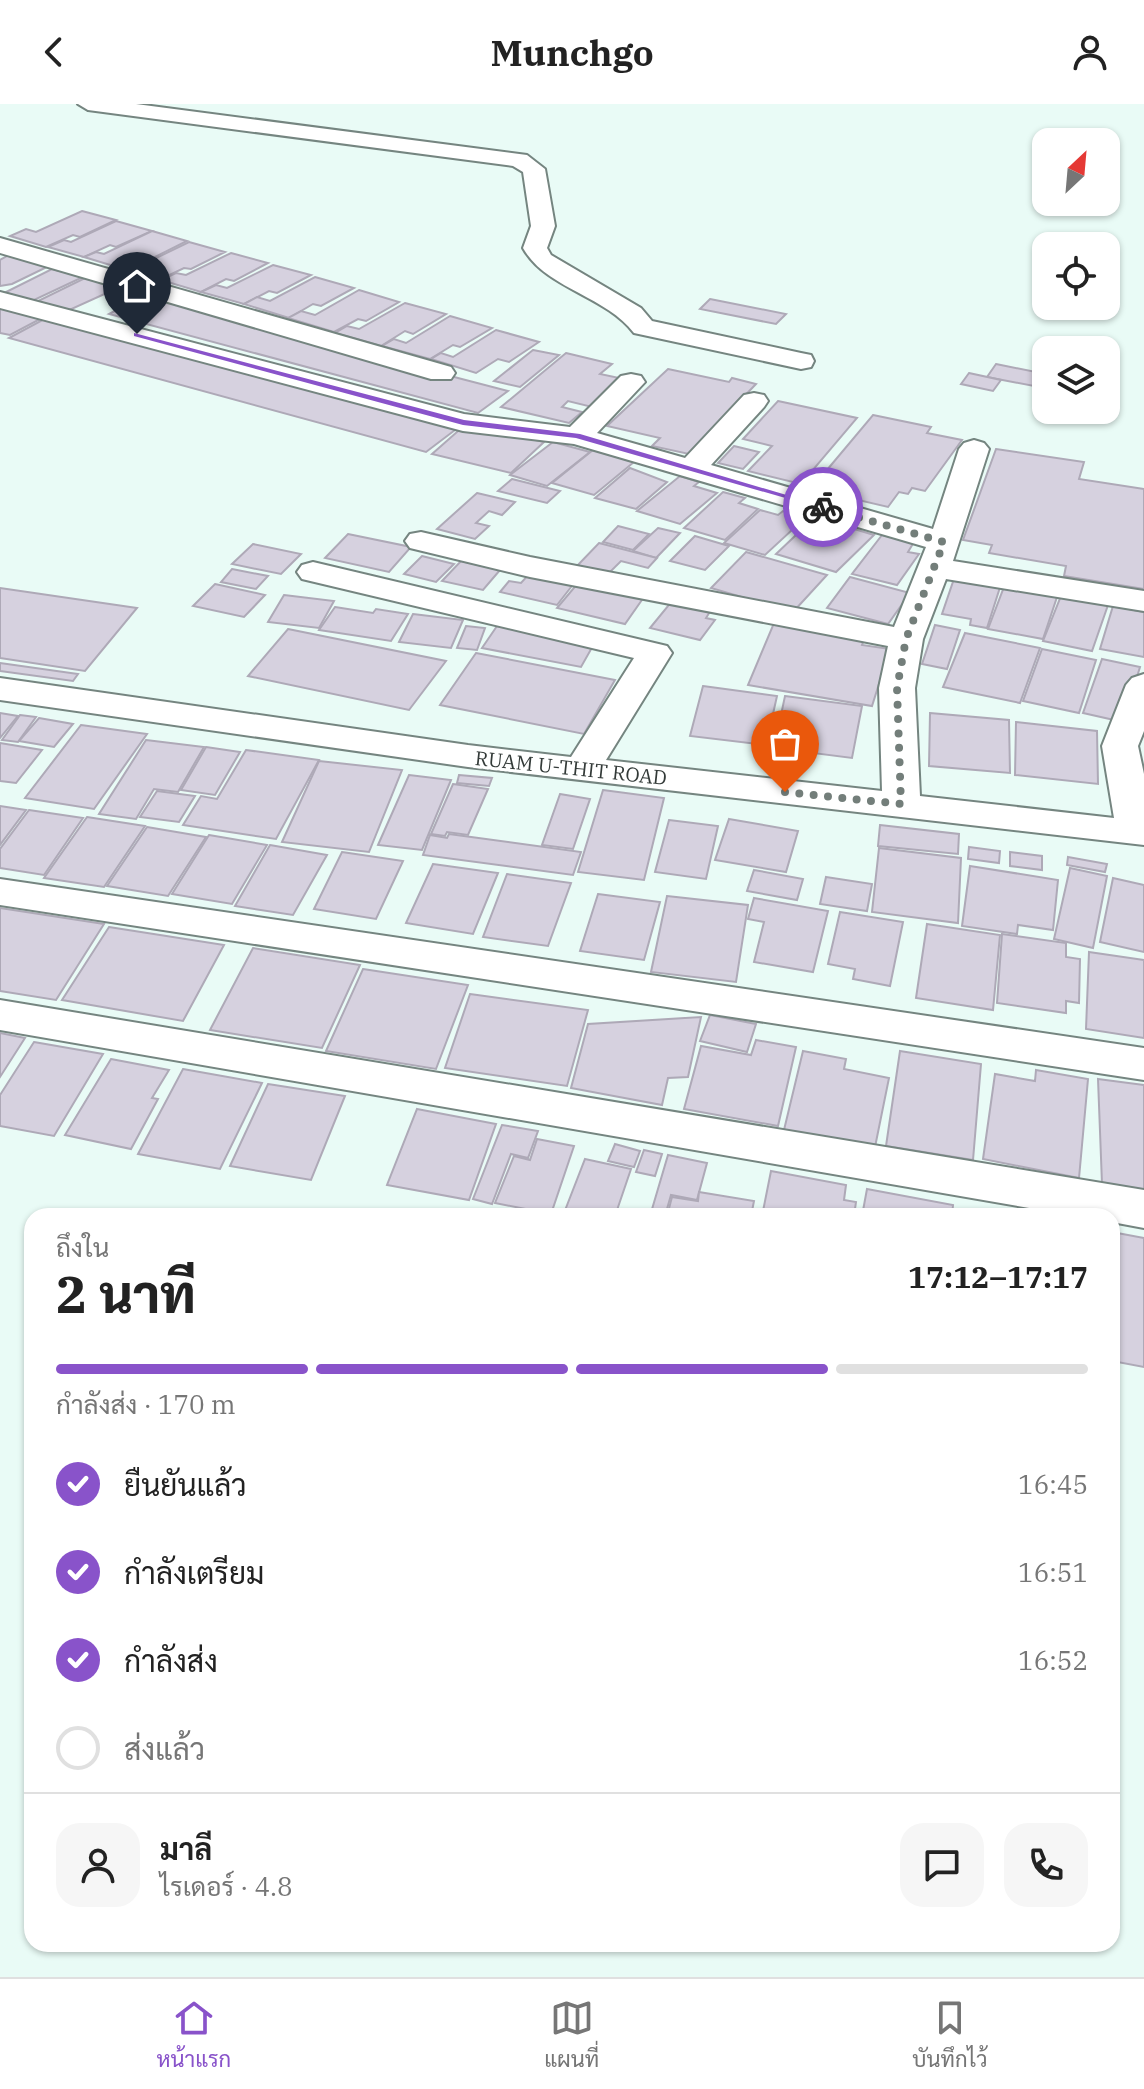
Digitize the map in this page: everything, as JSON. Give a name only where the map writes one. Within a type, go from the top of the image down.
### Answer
[{"type":"street","points":[[88,104],[526,163],[534,169],[543,220],[535,248],[542,260],[632,313],[640,325],[648,329],[801,361]]},
{"type":"street","points":[[0,245],[441,373]]},
{"type":"street","points":[[77,318],[138,285]]},
{"type":"street","points":[[0,300],[463,422],[577,436],[691,469],[938,554],[1144,601]]},
{"type":"street","points":[[577,436],[631,382]]},
{"type":"street","points":[[691,469],[754,401]]},
{"type":"street","points":[[901,804],[897,688],[906,639],[974,449]]},
{"type":"street","points":[[421,541],[530,567],[906,639]]},
{"type":"street","points":[[313,572],[655,653],[581,770]]},
{"type":"street","points":[[1140,832],[1120,746],[1144,685]]},
{"type":"street","name":"RUAM U-THIT ROAD","points":[[0,689],[79,703],[581,770],[1140,832]]},
{"type":"street","points":[[0,892],[1144,1064]]},
{"type":"street","points":[[0,1015],[1144,1209]]},
{"type":"building","points":[[82,211],[116,220],[80,237],[73,235],[46,247],[10,236],[26,229],[36,232]]},
{"type":"building","points":[[116,221],[152,231],[84,257],[48,247],[64,240],[71,242]]},
{"type":"building","points":[[152,231],[187,241],[153,258],[145,256],[120,268],[84,257],[96,252],[104,254]]},
{"type":"building","points":[[189,242],[225,252],[159,280],[120,268],[134,261],[144,264]]},
{"type":"building","points":[[231,253],[268,263],[234,281],[226,279],[201,292],[161,280],[176,273],[186,275]]},
{"type":"building","points":[[9,255],[49,266],[12,284],[0,286],[0,260]]},
{"type":"building","points":[[273,265],[311,275],[277,293],[269,291],[244,304],[201,292],[216,285],[227,288]]},
{"type":"building","points":[[52,269],[83,277],[32,301],[4,293]]},
{"type":"building","points":[[315,277],[354,288],[321,306],[313,304],[289,318],[244,304],[257,297],[270,301]]},
{"type":"building","points":[[85,278],[120,287],[65,312],[34,303]]},
{"type":"building","points":[[359,290],[399,302],[366,321],[358,319],[334,332],[288,318],[301,311],[315,315]]},
{"type":"building","points":[[143,296],[508,391],[478,413],[109,314]]},
{"type":"building","points":[[710,299],[786,314],[776,324],[700,309]]},
{"type":"building","points":[[405,303],[446,314],[413,334],[405,331],[381,346],[335,333],[347,326],[359,329]]},
{"type":"building","points":[[4,306],[44,317],[10,335],[0,333],[0,308]]},
{"type":"building","points":[[450,316],[492,328],[460,347],[453,345],[430,359],[382,346],[394,339],[406,343]]},
{"type":"building","points":[[48,317],[459,427],[426,452],[9,338]]},
{"type":"building","points":[[496,330],[539,342],[509,362],[498,359],[476,373],[431,359],[441,353],[453,357]]},
{"type":"building","points":[[533,350],[559,355],[520,387],[494,381]]},
{"type":"building","points":[[566,353],[612,364],[600,374],[624,379],[592,407],[568,401],[562,407],[582,412],[569,423],[501,407]]},
{"type":"building","points":[[996,364],[1032,371],[1032,386],[987,377]]},
{"type":"building","points":[[668,369],[729,382],[732,378],[756,384],[689,454],[652,446],[660,438],[607,426]]},
{"type":"building","points":[[969,373],[1001,380],[993,391],[961,384]]},
{"type":"building","points":[[778,401],[857,418],[801,484],[748,471],[772,446],[743,439]]},
{"type":"building","points":[[873,415],[931,427],[927,433],[962,440],[925,491],[912,488],[908,494],[899,492],[888,507],[811,489]]},
{"type":"building","points":[[466,424],[544,442],[511,473],[432,454]]},
{"type":"building","points":[[553,442],[590,452],[547,486],[510,475]]},
{"type":"building","points":[[734,446],[759,452],[743,469],[718,463]]},
{"type":"building","points":[[996,449],[1084,462],[1079,479],[1144,489],[1144,589],[1064,576],[1066,566],[989,553],[992,545],[963,540]]},
{"type":"building","points":[[593,450],[634,462],[594,495],[552,483]]},
{"type":"building","points":[[630,468],[667,482],[636,509],[595,498]]},
{"type":"building","points":[[680,476],[699,482],[694,486],[717,493],[680,524],[637,511]]},
{"type":"building","points":[[512,479],[560,491],[547,503],[498,491]]},
{"type":"building","points":[[723,492],[745,498],[739,503],[758,509],[725,540],[684,528]]},
{"type":"building","points":[[477,493],[515,502],[502,515],[489,511],[476,523],[489,526],[475,539],[437,529]]},
{"type":"building","points":[[760,510],[778,515],[783,511],[805,518],[765,555],[724,543]]},
{"type":"building","points":[[815,517],[874,535],[836,572],[776,554]]},
{"type":"building","points":[[618,526],[649,534],[633,550],[603,542]]},
{"type":"building","points":[[658,528],[680,533],[656,558],[633,551]]},
{"type":"building","points":[[348,534],[411,547],[389,572],[325,558]]},
{"type":"building","points":[[882,535],[914,542],[908,552],[919,554],[897,585],[852,574]]},
{"type":"building","points":[[695,536],[729,546],[705,570],[670,561]]},
{"type":"building","points":[[599,543],[657,558],[648,568],[621,561],[607,575],[576,567]]},
{"type":"building","points":[[253,544],[301,554],[281,574],[232,564]]},
{"type":"building","points":[[746,552],[827,575],[793,612],[711,588]]},
{"type":"building","points":[[422,556],[454,564],[436,582],[404,574]]},
{"type":"building","points":[[461,561],[500,570],[483,590],[442,581]]},
{"type":"building","points":[[232,569],[268,576],[256,589],[221,582]]},
{"type":"building","points":[[531,572],[575,582],[557,605],[500,592],[509,581],[521,583]]},
{"type":"building","points":[[956,573],[1002,581],[987,628],[970,625],[971,619],[942,614]]},
{"type":"building","points":[[850,577],[910,593],[888,624],[827,608]]},
{"type":"building","points":[[578,583],[644,597],[625,624],[557,608]]},
{"type":"building","points":[[215,584],[265,595],[244,617],[193,606]]},
{"type":"building","points":[[1004,587],[1057,597],[1043,639],[988,629]]},
{"type":"building","points":[[0,588],[137,608],[85,671],[0,658]]},
{"type":"building","points":[[284,595],[334,601],[319,628],[268,622]]},
{"type":"building","points":[[1061,596],[1108,605],[1092,651],[1043,641]]},
{"type":"building","points":[[672,601],[711,610],[706,618],[715,620],[700,640],[650,628]]},
{"type":"building","points":[[1113,606],[1144,612],[1144,657],[1100,649]]},
{"type":"building","points":[[335,607],[408,614],[391,641],[319,630]]},
{"type":"building","points":[[413,614],[463,620],[451,648],[399,642]]},
{"type":"building","points":[[774,623],[865,637],[862,645],[890,649],[872,706],[748,685]]},
{"type":"building","points":[[935,625],[960,630],[947,669],[922,664]]},
{"type":"building","points":[[466,626],[485,628],[477,650],[457,648]]},
{"type":"building","points":[[497,626],[594,644],[581,667],[482,648]]},
{"type":"building","points":[[288,629],[446,661],[409,710],[248,676]]},
{"type":"building","points":[[965,633],[1040,648],[1020,703],[943,687]]},
{"type":"building","points":[[1042,649],[1096,660],[1079,713],[1023,701]]},
{"type":"building","points":[[476,653],[615,680],[584,734],[440,705]]},
{"type":"building","points":[[1102,659],[1140,667],[1123,722],[1083,713]]},
{"type":"building","points":[[0,663],[78,674],[73,681],[0,671]]},
{"type":"building","points":[[703,686],[777,696],[766,745],[690,736]]},
{"type":"building","points":[[785,696],[862,706],[852,758],[774,748]]},
{"type":"building","points":[[0,713],[18,716],[0,738]]},
{"type":"building","points":[[930,713],[1009,720],[1010,773],[929,766]]},
{"type":"building","points":[[20,715],[36,717],[18,742],[2,740]]},
{"type":"building","points":[[39,718],[73,724],[54,747],[19,741]]},
{"type":"building","points":[[1016,722],[1097,731],[1098,784],[1015,775]]},
{"type":"building","points":[[81,725],[147,734],[94,809],[25,798]]},
{"type":"building","points":[[146,740],[204,747],[178,792],[154,789],[136,819],[99,814]]},
{"type":"building","points":[[0,743],[42,750],[16,783],[0,781]]},
{"type":"building","points":[[206,747],[240,752],[215,795],[181,790]]},
{"type":"building","points":[[246,750],[319,760],[276,839],[183,825],[201,796],[217,799]]},
{"type":"building","points":[[319,761],[402,770],[369,852],[282,842]]},
{"type":"building","points":[[409,775],[451,780],[422,850],[378,845]]},
{"type":"building","points":[[459,775],[492,778],[489,786],[457,783]]},
{"type":"building","points":[[453,784],[488,789],[468,835],[447,832],[445,836],[431,834]]},
{"type":"building","points":[[603,790],[664,798],[644,880],[578,872]]},
{"type":"building","points":[[157,791],[195,796],[179,822],[140,817]]},
{"type":"building","points":[[560,794],[590,799],[573,849],[542,845]]},
{"type":"building","points":[[0,806],[26,810],[0,845]]},
{"type":"building","points":[[29,810],[83,818],[44,875],[0,868],[0,849]]},
{"type":"building","points":[[87,817],[145,826],[104,887],[44,878]]},
{"type":"building","points":[[729,819],[798,831],[786,872],[715,860]]},
{"type":"building","points":[[669,820],[718,826],[706,879],[655,872]]},
{"type":"building","points":[[880,825],[959,834],[958,854],[878,846]]},
{"type":"building","points":[[147,827],[206,837],[168,896],[107,886]]},
{"type":"building","points":[[449,834],[581,852],[573,875],[423,855],[430,835],[447,838]]},
{"type":"building","points":[[209,835],[267,845],[232,904],[172,894]]},
{"type":"building","points":[[270,845],[327,855],[293,915],[235,906]]},
{"type":"building","points":[[969,847],[1000,851],[999,863],[968,859]]},
{"type":"building","points":[[879,848],[961,858],[958,923],[872,912]]},
{"type":"building","points":[[342,852],[403,861],[376,919],[314,909]]},
{"type":"building","points":[[1010,852],[1042,856],[1042,870],[1010,866]]},
{"type":"building","points":[[1068,857],[1107,864],[1105,872],[1067,865]]},
{"type":"building","points":[[433,864],[498,873],[473,934],[406,923]]},
{"type":"building","points":[[970,866],[1058,880],[1053,930],[1018,925],[1017,934],[962,926]]},
{"type":"building","points":[[1070,868],[1107,876],[1093,948],[1054,939]]},
{"type":"building","points":[[754,870],[803,879],[797,900],[747,891]]},
{"type":"building","points":[[507,874],[571,883],[548,946],[483,937]]},
{"type":"building","points":[[826,877],[872,884],[867,911],[820,904]]},
{"type":"building","points":[[1113,878],[1144,885],[1144,952],[1100,942]]},
{"type":"building","points":[[598,894],[660,902],[644,960],[580,951]]},
{"type":"building","points":[[667,896],[748,905],[736,982],[651,972]]},
{"type":"building","points":[[754,898],[828,911],[813,972],[754,962],[764,922],[748,919]]},
{"type":"building","points":[[0,908],[104,924],[56,1000],[0,991]]},
{"type":"building","points":[[840,912],[903,922],[890,986],[853,979],[855,969],[828,964]]},
{"type":"building","points":[[927,924],[1000,935],[993,1010],[916,998]]},
{"type":"building","points":[[109,927],[224,945],[183,1021],[62,1000]]},
{"type":"building","points":[[1002,934],[1066,943],[1066,957],[1080,959],[1079,1003],[1066,1001],[1066,1013],[997,1003]]},
{"type":"building","points":[[253,948],[360,965],[322,1048],[210,1030]]},
{"type":"building","points":[[1089,952],[1144,960],[1144,1038],[1086,1029]]},
{"type":"building","points":[[363,969],[468,985],[436,1069],[326,1051]]},
{"type":"building","points":[[470,994],[588,1010],[567,1086],[445,1068]]},
{"type":"building","points":[[710,1015],[756,1024],[747,1052],[700,1041]]},
{"type":"building","points":[[701,1017],[688,1077],[668,1078],[662,1105],[571,1088],[588,1024]]},
{"type":"building","points":[[0,1033],[25,1038],[0,1077]]},
{"type":"building","points":[[756,1040],[796,1047],[778,1126],[684,1109],[701,1046],[751,1055]]},
{"type":"building","points":[[34,1042],[103,1054],[54,1136],[0,1126],[0,1095]]},
{"type":"building","points":[[803,1051],[846,1059],[844,1069],[889,1078],[875,1147],[784,1130]]},
{"type":"building","points":[[900,1051],[981,1064],[973,1160],[886,1146]]},
{"type":"building","points":[[111,1059],[169,1070],[152,1098],[158,1099],[131,1149],[65,1135]]},
{"type":"building","points":[[183,1069],[262,1083],[220,1169],[138,1154]]},
{"type":"building","points":[[1036,1070],[1088,1079],[1079,1178],[983,1159],[995,1074],[1035,1081]]},
{"type":"building","points":[[1098,1079],[1144,1085],[1144,1190],[1102,1184]]},
{"type":"building","points":[[268,1084],[345,1096],[311,1180],[230,1166]]},
{"type":"building","points":[[417,1109],[496,1124],[469,1200],[387,1185]]},
{"type":"building","points":[[502,1125],[538,1131],[528,1158],[511,1154],[492,1204],[473,1199]]},
{"type":"building","points":[[537,1139],[574,1146],[553,1208],[520,1208],[495,1203],[514,1156],[530,1160]]},
{"type":"building","points":[[615,1144],[640,1151],[634,1167],[608,1161]]},
{"type":"building","points":[[644,1150],[662,1154],[655,1176],[636,1172]]},
{"type":"building","points":[[668,1155],[707,1163],[697,1200],[671,1195],[667,1208],[652,1208]]},
{"type":"building","points":[[585,1159],[631,1169],[618,1208],[566,1208]]},
{"type":"building","points":[[771,1171],[846,1185],[844,1200],[856,1202],[855,1208],[764,1208]]},
{"type":"building","points":[[867,1189],[953,1205],[953,1208],[863,1208]]},
{"type":"building","points":[[699,1192],[754,1201],[753,1208],[669,1208],[672,1197],[698,1201]]},
{"type":"building","points":[[1120,1234],[1144,1238],[1144,1367],[1120,1362]]},
{"type":"way so far","points":[[785,792],[901,804],[897,688],[906,639],[944,542],[823,507]]},
{"type":"route","points":[[137,334],[463,422],[577,436],[823,507]]}]
